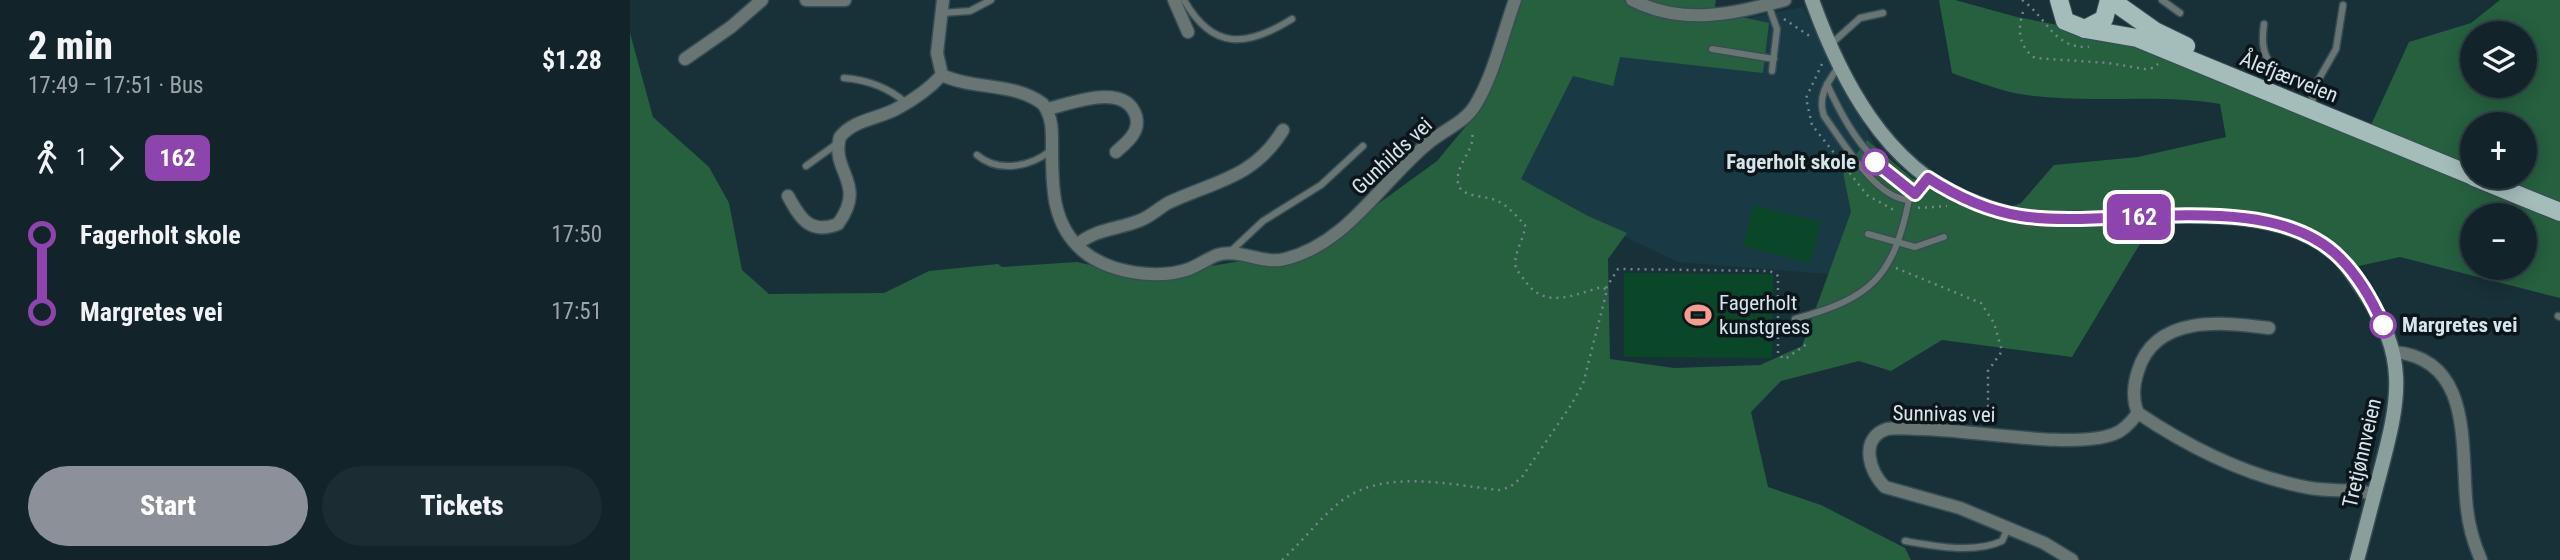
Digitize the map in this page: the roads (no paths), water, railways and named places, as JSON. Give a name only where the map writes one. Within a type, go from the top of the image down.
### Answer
[{"type":"main road","points":[[2048,0],[2060,7],[2071,25],[2085,29],[2104,19],[2110,0]]},
{"type":"main road","name":"Ålefjærveien","points":[[2110,0],[2155,31],[2460,170]]},
{"type":"main road","name":"Ålefjærveien","points":[[2085,29],[2137,38],[2312,103],[2460,163]]},
{"type":"main road","name":"Ålefjærveien","points":[[2505,189],[2560,212]]},
{"type":"main road","points":[[2524,189],[2560,203]]},
{"type":"street","points":[[685,59],[731,27],[762,0]]},
{"type":"street","points":[[806,0],[845,0]]},
{"type":"street","points":[[1174,0],[1188,32]]},
{"type":"street","name":"Gunhilds vei","points":[[1046,108],[1053,130],[1052,149],[1059,221],[1077,245],[1109,266],[1158,273],[1190,269],[1228,253],[1283,260],[1309,249],[1363,210],[1427,144],[1465,117],[1482,91],[1515,0]]},
{"type":"street","points":[[1632,0],[1656,11],[1685,17],[1717,15],[1785,0]]},
{"type":"street","name":"Tretjønnveien","points":[[1812,0],[1830,45],[1879,130],[1928,178],[1964,198],[2021,216],[2093,219],[2213,216],[2265,222],[2300,232],[2332,251],[2346,265],[2377,313],[2393,352],[2398,392],[2396,412],[2357,560]]},
{"type":"street","points":[[942,75],[937,54],[943,6]]},
{"type":"street","points":[[788,196],[800,220],[823,229],[838,224],[850,203],[838,143],[846,129],[906,103],[929,88],[942,75]]},
{"type":"street","points":[[942,75],[965,83],[1016,90],[1038,100],[1046,108],[1103,97],[1129,106],[1136,117],[1135,131],[1116,152]]},
{"type":"street","points":[[1077,245],[1088,237],[1143,220],[1165,204],[1230,179],[1262,157],[1283,130]]},
{"type":"street","points":[[2269,328],[2225,323],[2172,331],[2153,345],[2139,366],[2134,392],[2138,413],[2220,459],[2256,474],[2315,489],[2352,489],[2374,494]]},
{"type":"street","points":[[2393,352],[2419,357],[2432,365],[2453,391],[2460,423],[2469,524],[2481,560]]},
{"type":"street","name":"Sunnivas vei","points":[[2072,560],[2059,550],[1945,503],[1885,486],[1868,458],[1875,437],[1890,429],[1987,433],[2046,439],[2099,437],[2120,431],[2138,413]]},
{"type":"lane","points":[[943,6],[970,11],[991,0]]},
{"type":"lane","points":[[1184,0],[1206,28],[1237,41],[1249,40],[1292,19]]},
{"type":"lane","points":[[2162,0],[2179,13]]},
{"type":"lane","points":[[1768,4],[1777,29],[1772,71]]},
{"type":"lane","points":[[2264,24],[2261,43],[2265,58],[2312,103],[2336,49],[2343,5]]},
{"type":"lane","points":[[1830,45],[1860,18],[1883,13]]},
{"type":"lane","points":[[1712,49],[1774,59]]},
{"type":"lane","points":[[1840,64],[1827,84],[1821,106],[1824,116],[1878,186],[1897,200],[1909,200]]},
{"type":"lane","points":[[844,78],[862,79],[883,87],[906,103]]},
{"type":"lane","points":[[1827,84],[1845,124],[1875,162],[1915,194]]},
{"type":"lane","points":[[806,166],[838,143]]},
{"type":"lane","name":"Gunhilds vei","points":[[1228,253],[1264,221],[1321,185],[1363,146]]},
{"type":"lane","points":[[977,155],[991,164],[1011,166],[1043,157],[1052,149]]},
{"type":"lane","points":[[1795,319],[1832,309],[1876,282],[1889,265],[1909,200],[1928,178]]},
{"type":"lane","points":[[1868,234],[1915,247],[1944,237]]},
{"type":"lane","points":[[1905,541],[1938,547],[1990,545],[2002,541],[2008,528]]},
{"type":"place","name":"Fagerholt skole","points":[[1875,162]]},
{"type":"place","name":"Fagerholt kunstgress","points":[[1698,315]]},
{"type":"place","name":"Margretes vei","points":[[2383,325]]}]
